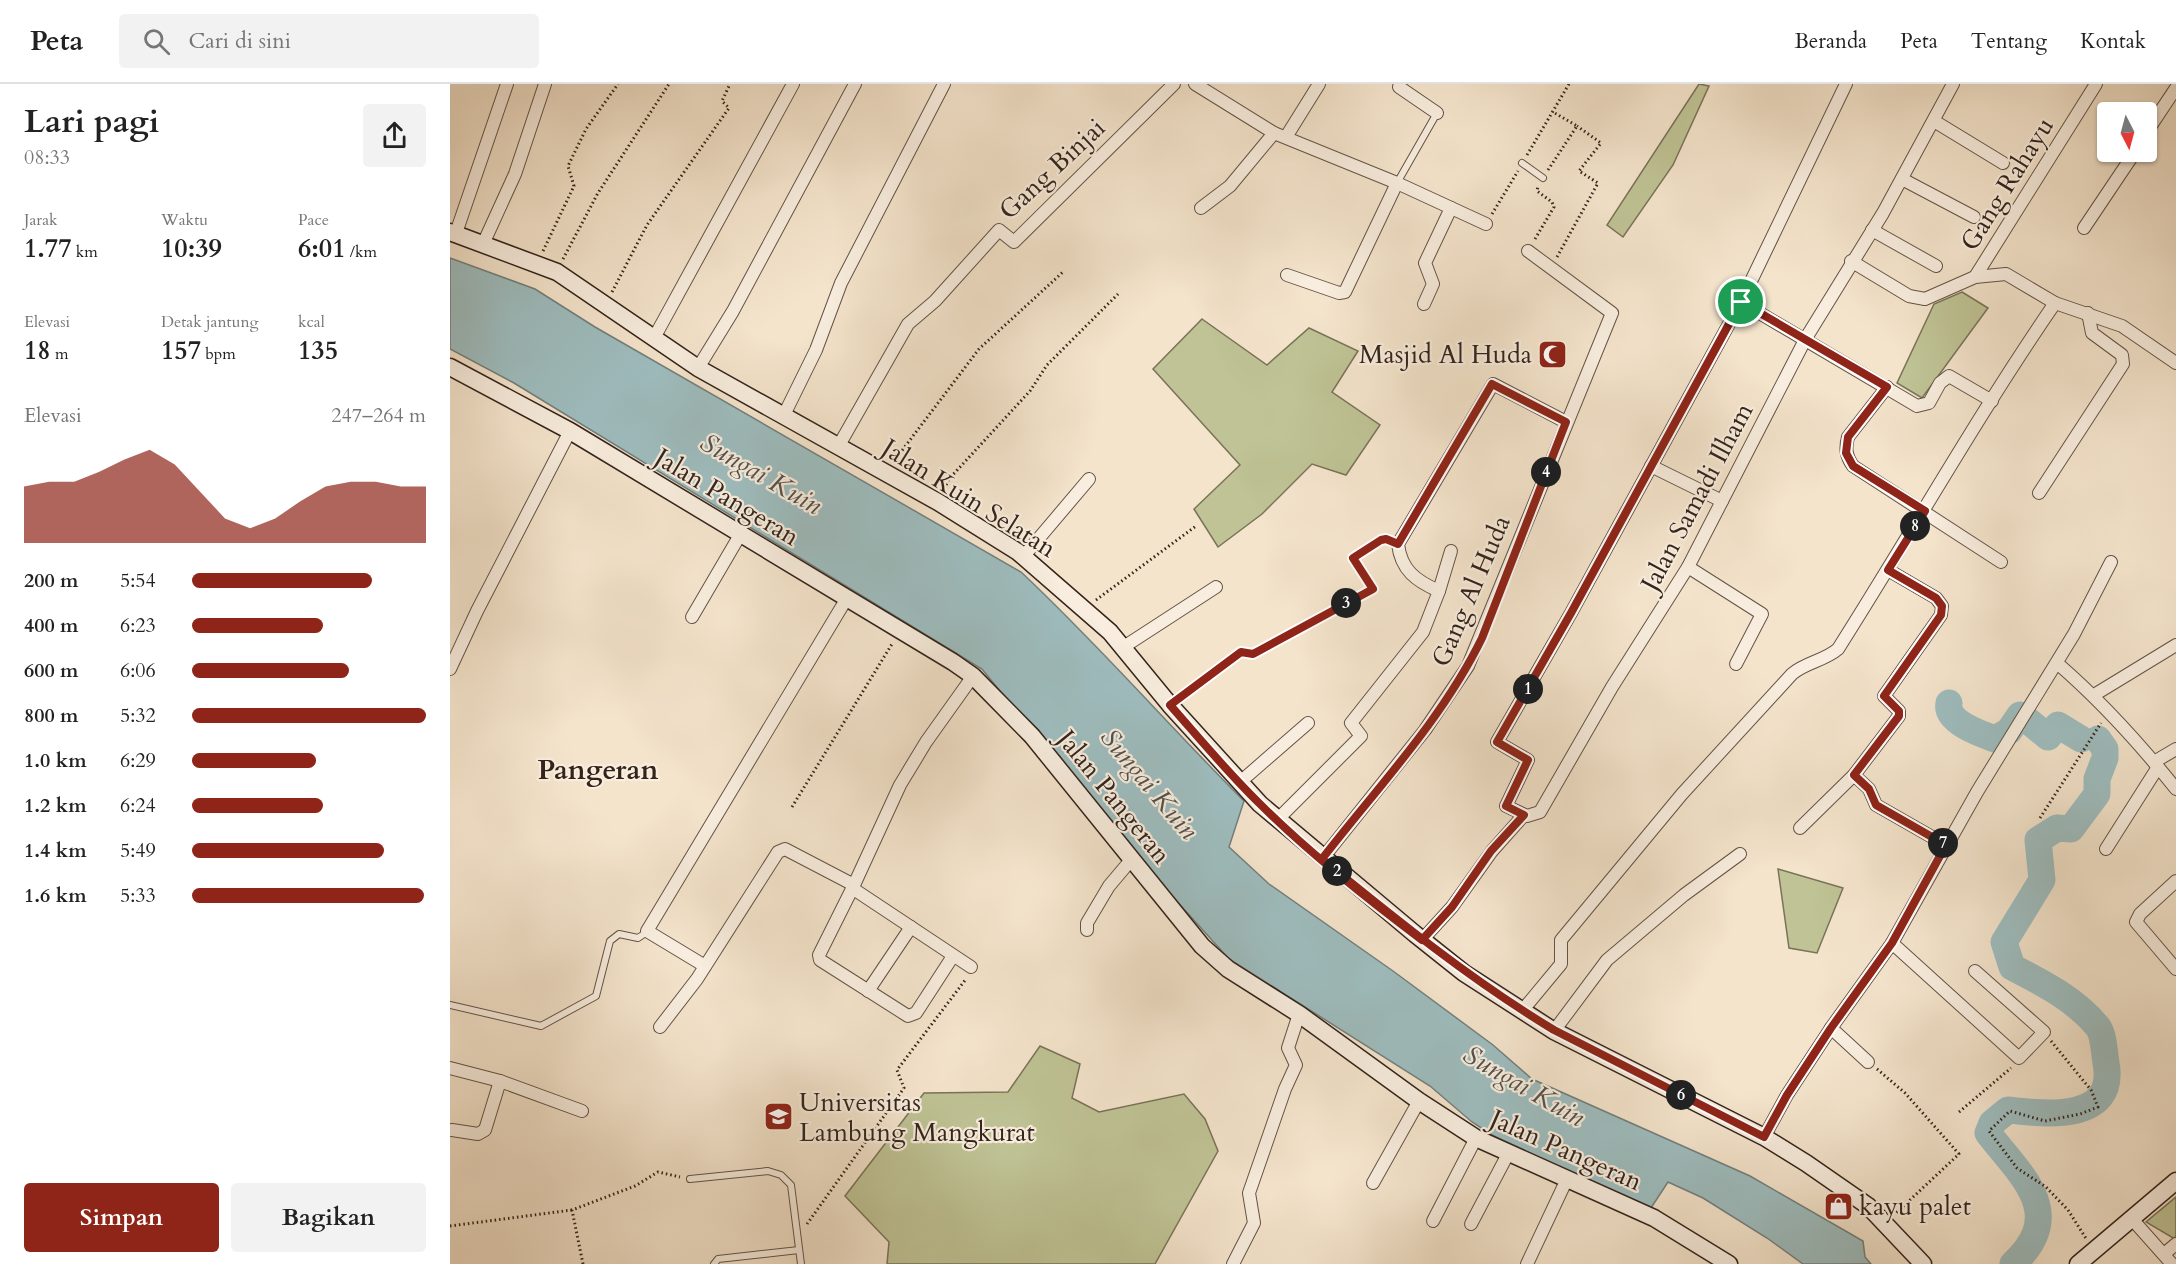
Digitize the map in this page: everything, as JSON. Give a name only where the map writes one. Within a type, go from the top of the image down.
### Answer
[{"type":"street","points":[[453,232],[507,84]]},
{"type":"street","points":[[484,242],[515,174],[545,84]]},
{"type":"street","points":[[654,338],[793,84]]},
{"type":"street","points":[[698,368],[733,311],[855,84]]},
{"type":"street","points":[[783,417],[819,343],[841,283],[944,84]]},
{"type":"street","name":"Gang Binjai","points":[[838,447],[908,324],[934,301],[999,230],[1014,242],[1174,84]]},
{"type":"street","points":[[1196,84],[1280,135],[1397,183],[1486,224]]},
{"type":"street","points":[[1201,208],[1230,186],[1280,135],[1319,84]]},
{"type":"street","points":[[1524,815],[1506,806],[1528,760],[1497,742],[1571,613],[1741,302],[1846,84]]},
{"type":"street","name":"Jalan Samadi Ilham","points":[[1422,940],[1452,907],[1491,851],[1524,815],[1540,812],[1612,687],[1688,567],[1806,338],[1902,179],[1953,84]]},
{"type":"street","name":"Gang Rahayu","points":[[1975,277],[2096,84]]},
{"type":"street","points":[[1397,85],[1437,113]]},
{"type":"street","points":[[2157,116],[2176,88]]},
{"type":"street","points":[[1934,121],[2002,163]]},
{"type":"street","points":[[2084,228],[2127,162]]},
{"type":"street","points":[[1902,179],[1974,217]]},
{"type":"street","points":[[1287,275],[1339,293],[1345,292],[1397,183]]},
{"type":"street","points":[[1424,304],[1433,284],[1425,263],[1451,208]]},
{"type":"street","points":[[1872,230],[1936,266]]},
{"type":"street","name":"Jalan Kuin Selatan","points":[[453,232],[557,272],[698,368],[938,502],[1023,557],[1085,607],[1239,783],[1277,820],[1464,973],[1554,1030],[1764,1137],[1846,1189],[1885,1223],[1923,1264]]},
{"type":"street","points":[[1528,251],[1551,267]]},
{"type":"street","points":[[1851,261],[1909,296],[1925,299],[1975,277],[2006,274],[2055,303],[2122,326],[2176,363]]},
{"type":"street","name":"Gang Al Huda","points":[[1322,859],[1425,730],[1468,666],[1482,638],[1566,422],[1612,313],[1551,267]]},
{"type":"street","points":[[1741,302],[1806,338],[1917,406],[1923,406],[1932,399],[1940,383],[1949,376],[1992,401]]},
{"type":"street","points":[[1522,1011],[1561,964],[1561,940],[1682,794],[1792,674],[1808,665],[1819,663],[1838,649],[1925,511],[2009,371],[2055,303]]},
{"type":"street","points":[[2039,493],[2123,364],[2122,355],[2092,333],[2088,313]]},
{"type":"street","name":"Jalan Pangeran","points":[[450,367],[570,431],[740,535],[901,629],[973,676],[1032,736],[1202,946],[1228,969],[1299,1014],[1419,1101],[1476,1138],[1654,1218],[1730,1264]]},
{"type":"street","points":[[1439,591],[1418,582],[1410,574],[1399,554],[1398,544],[1492,384],[1566,422]]},
{"type":"street","points":[[1887,387],[1848,437],[1846,453],[1853,466],[2001,562]]},
{"type":"street","points":[[450,669],[477,611],[570,431]]},
{"type":"street","points":[[1651,466],[1722,501]]},
{"type":"street","points":[[1023,557],[1089,479]]},
{"type":"street","points":[[692,616],[740,535]]},
{"type":"street","points":[[1277,820],[1361,736],[1351,723],[1423,632],[1451,552]]},
{"type":"street","points":[[1764,1137],[1787,1095],[1831,1028],[1892,943],[1946,845],[2057,663],[2111,562]]},
{"type":"street","points":[[1688,567],[1762,614],[1736,664]]},
{"type":"street","points":[[1800,828],[1854,775],[1899,716],[1899,711],[1884,696],[1941,615],[1942,606],[1936,598],[1888,570]]},
{"type":"street","points":[[1122,648],[1216,588]]},
{"type":"street","points":[[705,966],[647,932],[847,598]]},
{"type":"street","points":[[2094,695],[2176,645]]},
{"type":"street","points":[[2057,663],[2094,695],[2108,714],[2156,764],[2176,789]]},
{"type":"street","points":[[953,956],[912,1016],[908,1016],[868,991],[819,957],[900,784],[926,742],[973,676]]},
{"type":"street","points":[[1239,783],[1308,723]]},
{"type":"street","points":[[2106,849],[2156,764],[2176,749]]},
{"type":"street","points":[[1854,775],[1869,789],[1876,805],[1946,845]]},
{"type":"street","points":[[660,1027],[705,966],[781,850],[785,849],[853,886],[971,967]]},
{"type":"street","points":[[1554,1030],[1607,960],[1665,910],[1740,854]]},
{"type":"street","points":[[1087,930],[1087,923],[1109,886],[1131,860]]},
{"type":"street","points":[[2176,881],[2140,914],[2136,922],[2176,969]]},
{"type":"street","points":[[868,991],[910,927]]},
{"type":"street","points":[[1892,943],[2019,1058],[2044,1032],[1975,971]]},
{"type":"street","points":[[1233,1264],[1254,1222],[1249,1193],[1285,1089],[1296,1065],[1288,1048],[1299,1014]]},
{"type":"street","points":[[1831,1028],[1868,1062]]},
{"type":"street","points":[[450,1068],[500,1082],[582,1111]]},
{"type":"street","points":[[452,1130],[478,1134],[485,1130],[500,1082]]},
{"type":"street","points":[[1373,1184],[1419,1101]]},
{"type":"street","points":[[1433,1221],[1476,1138]]},
{"type":"street","points":[[1471,1224],[1508,1154]]},
{"type":"street","points":[[1527,1264],[1567,1179]]},
{"type":"street","points":[[2078,1264],[2176,1181]]},
{"type":"street","points":[[2132,1219],[2168,1259],[2176,1244]]},
{"type":"lane","points":[[1397,183],[1437,113]]},
{"type":"lane","points":[[1522,163],[1543,178]]},
{"type":"lane","points":[[450,1005],[541,1026],[596,996],[610,941],[618,934],[638,938],[647,932]]},
{"type":"lane","points":[[690,1179],[768,1171],[781,1175],[791,1185],[801,1264]]},
{"type":"lane","points":[[714,1264],[718,1259],[800,1250]]},
{"type":"path","points":[[537,263],[574,186],[568,166],[586,129],[618,84]]},
{"type":"path","points":[[557,272],[598,192],[669,84]]},
{"type":"path","points":[[606,304],[647,225],[729,108],[722,101],[722,97],[730,84]]},
{"type":"path","points":[[1551,267],[1598,183],[1579,171],[1601,143],[1577,126]]},
{"type":"path","points":[[885,472],[979,349],[1063,272]]},
{"type":"path","points":[[938,502],[949,479],[1030,391],[1047,365],[1118,294]]},
{"type":"path","points":[[1085,607],[1196,526]]},
{"type":"path","points":[[1170,705],[1241,652],[1253,654],[1373,589],[1353,558],[1381,540],[1386,539],[1398,544]]},
{"type":"path","points":[[792,807],[901,629]]},
{"type":"path","points":[[2040,818],[2108,714]]},
{"type":"path","points":[[798,1237],[904,1088],[897,1070],[972,971],[971,967]]},
{"type":"path","points":[[2044,1032],[2091,1090],[2098,1107],[2080,1114],[2045,1121],[2010,1111],[1989,1131],[2017,1168],[2046,1187],[2068,1210],[2094,1251]]},
{"type":"path","points":[[1959,1112],[2016,1064],[2019,1058]]},
{"type":"path","points":[[1868,1062],[1905,1093],[1959,1154],[1885,1223]]},
{"type":"path","points":[[450,1226],[572,1210],[635,1186],[658,1172],[690,1179]]},
{"type":"path","points":[[572,1210],[583,1264]]},
{"type":"green space","points":[[1699,84],[1709,86],[1673,165],[1623,237],[1607,225]]},
{"type":"green space","points":[[1962,292],[1988,308],[1922,398],[1897,383],[1934,304]]},
{"type":"green space","points":[[1202,319],[1267,365],[1309,328],[1358,351],[1332,392],[1380,425],[1346,475],[1312,464],[1262,514],[1218,547],[1194,509],[1240,465],[1153,369]]},
{"type":"green space","points":[[1778,869],[1843,888],[1817,953],[1789,948]]},
{"type":"green space","points":[[1040,1046],[1080,1064],[1072,1098],[1099,1112],[1184,1094],[1205,1119],[1218,1151],[1155,1264],[887,1264],[889,1242],[845,1196],[924,1093],[1008,1092]]},
{"type":"green space","points":[[2176,1197],[2176,1237],[2173,1238],[2146,1222]]},
{"type":"water","name":"Sungai Kuin","points":[[450,258],[535,289],[595,327],[1021,572],[1244,801],[1229,847],[1269,884],[1493,1045],[1532,1079],[1750,1176],[1863,1241],[1865,1257],[1871,1264],[1803,1264],[1767,1238],[1703,1198],[1668,1182],[1649,1211],[1492,1135],[1472,1122],[1430,1086],[1229,959],[1126,845],[982,669],[514,383],[450,349]]},
{"type":"waterway","points":[[1949,703],[1949,710],[1958,721],[1995,739],[2009,731],[2020,715]]},
{"type":"waterway","points":[[2026,719],[2048,737],[2058,725],[2081,739]]},
{"type":"waterway","points":[[2013,1264],[2029,1245],[2037,1228],[2038,1211],[2034,1195],[2025,1180],[1988,1133],[1992,1123],[2008,1110],[2058,1113],[2089,1105],[2100,1096],[2106,1082],[2104,1044],[2098,1027],[2069,1000],[2012,967],[2004,942],[2042,880],[2038,840],[2057,828],[2071,829],[2097,794],[2097,779],[2105,758],[2105,749],[2098,739]]},
{"type":"place","name":"Masjid Al Huda","points":[[1553,354]]},
{"type":"place","name":"Universitas Lambung Mangkurat","points":[[778,1117]]},
{"type":"place","name":"kayu palet","points":[[1838,1206]]},
{"type":"district","name":"Pangeran","points":[[598,770]]},
{"type":"route","points":[[1741,302],[1571,613],[1497,742],[1528,760],[1506,806],[1524,815],[1491,851],[1452,907],[1440,919],[1422,940],[1322,859],[1277,820],[1225,768],[1170,705],[1241,652],[1253,654],[1373,589],[1353,558],[1363,549],[1381,540],[1386,539],[1398,544],[1492,384],[1566,422],[1482,638],[1468,666],[1425,730],[1322,859],[1415,934],[1464,973],[1522,1011],[1554,1030],[1764,1137],[1787,1095],[1831,1028],[1892,943],[1946,845],[1876,805],[1869,789],[1854,775],[1883,740],[1899,716],[1899,711],[1884,696],[1941,615],[1942,606],[1936,598],[1888,570],[1925,511],[1853,466],[1846,453],[1848,437],[1887,387],[1741,302]]}]
